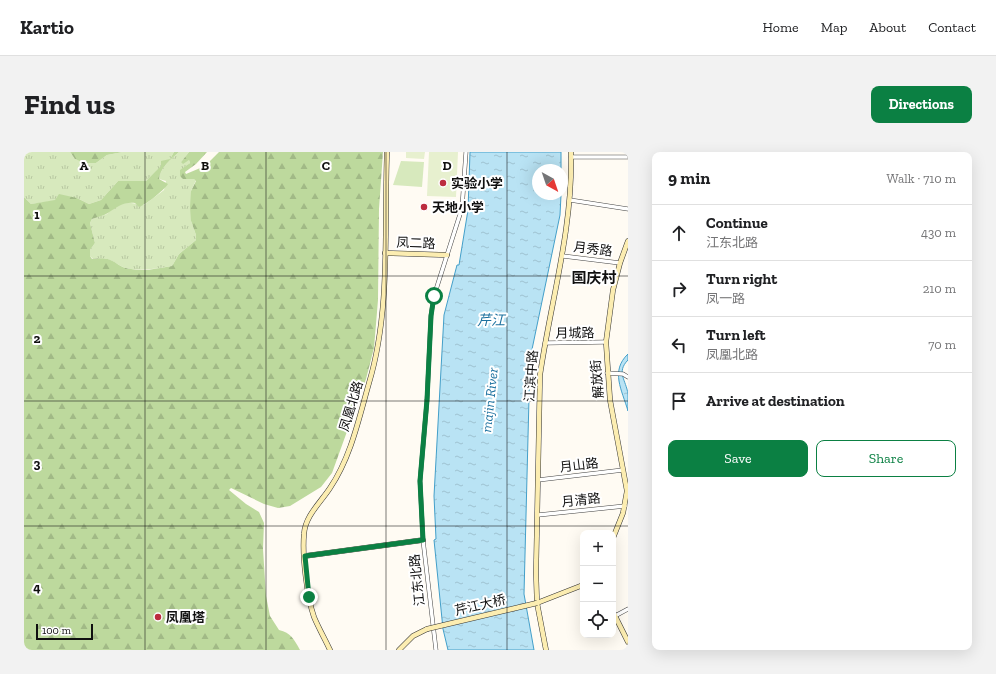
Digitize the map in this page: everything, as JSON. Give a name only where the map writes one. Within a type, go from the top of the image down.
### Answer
[{"type":"street","name":"凤凰北路","points":[[330,650],[319,628],[311,606],[305,556],[305,526],[314,509],[330,488],[344,461],[370,381],[378,338],[385,253],[387,152]]},
{"type":"street","name":"江东北路","points":[[436,650],[433,635],[423,540],[420,481],[427,400],[431,316],[434,296],[462,208],[466,152]]},
{"type":"street","points":[[571,154],[628,157]]},
{"type":"street","name":"江滨中路","points":[[546,650],[537,603],[536,573],[540,375],[563,256],[570,200],[571,154]]},
{"type":"street","points":[[570,200],[628,209]]},
{"type":"street","name":"解放街","points":[[616,530],[625,506],[627,491],[610,400],[606,342],[613,290],[620,263],[628,244]]},
{"type":"street","name":"凤二路","points":[[385,253],[447,255]]},
{"type":"street","name":"月秀路","points":[[563,256],[620,263]]},
{"type":"street","name":"月城路","points":[[545,343],[606,342]]},
{"type":"street","points":[[607,373],[623,374],[628,377]]},
{"type":"street","name":"月山路","points":[[538,480],[623,470]]},
{"type":"street","name":"月清路","points":[[538,515],[625,506]]},
{"type":"street","points":[[305,556],[423,540]]},
{"type":"street","name":"芹江大桥","points":[[399,650],[414,636],[427,629],[537,603],[580,586]]},
{"type":"street","points":[[616,613],[628,609]]},
{"type":"street","points":[[616,618],[628,642]]},
{"type":"green space","points":[[24,152],[70,152],[75,159],[96,163],[107,155],[123,152],[174,152],[170,159],[146,181],[118,181],[101,200],[89,204],[77,198],[31,204],[24,197]]},
{"type":"green space","points":[[70,152],[123,152],[107,155],[96,163],[85,163],[75,159]]},
{"type":"green space","points":[[174,152],[179,152],[161,171],[159,179],[168,184],[155,197],[139,207],[135,203],[123,204],[106,214],[92,219],[90,223],[95,243],[90,250],[90,256],[92,259],[100,258],[110,260],[125,268],[136,270],[172,266],[179,254],[196,240],[196,235],[191,221],[190,207],[191,191],[196,181],[194,179],[183,179],[180,176],[180,170],[190,163],[189,160],[183,164],[181,162],[189,152],[207,152],[196,164],[185,172],[186,174],[205,166],[219,152],[383,152],[379,209],[378,300],[374,348],[366,379],[332,473],[321,487],[290,506],[278,508],[264,504],[231,488],[229,490],[246,504],[259,512],[264,523],[263,549],[266,596],[270,616],[279,630],[292,637],[300,650],[24,650],[24,197],[31,204],[55,200],[59,194],[77,198],[89,204],[101,200],[118,181],[146,181],[161,166],[161,161],[170,159]]},
{"type":"green space","points":[[179,152],[189,152],[181,162],[189,160],[190,163],[181,170],[183,179],[196,180],[191,191],[191,221],[196,235],[196,240],[179,254],[172,266],[136,270],[126,268],[110,260],[100,258],[93,259],[90,256],[90,250],[95,243],[90,223],[92,219],[107,214],[114,207],[125,202],[144,205],[164,190],[166,181],[159,179],[161,171]]},
{"type":"green space","points":[[406,152],[425,152],[424,159],[406,158]]},
{"type":"green space","name":"实验小学","points":[[429,152],[458,152],[456,197],[427,196]]},
{"type":"green space","points":[[401,161],[424,162],[422,187],[393,185]]},
{"type":"water","name":"芹江","points":[[470,152],[561,152],[561,164],[532,164],[532,200],[561,200],[560,215],[530,359],[524,594],[534,650],[448,650],[443,629],[434,540],[436,539],[434,496],[444,315],[457,265],[459,265],[468,210]]},
{"type":"water","points":[[628,354],[628,360],[624,364],[622,372],[628,394],[628,411],[619,381],[619,374],[623,360]]},
{"type":"place","name":"实验小学","points":[[443,183]]},
{"type":"place","name":"天地小学","points":[[424,207]]},
{"type":"place","name":"凤凰塔","points":[[158,617]]},
{"type":"district","name":"国庆村","points":[[594,278]]},
{"type":"route","points":[[309,597],[305,556],[423,540],[420,481],[427,400],[431,316],[434,296]]},
{"type":"water label","name":"majin River","points":[[490,400]]}]
